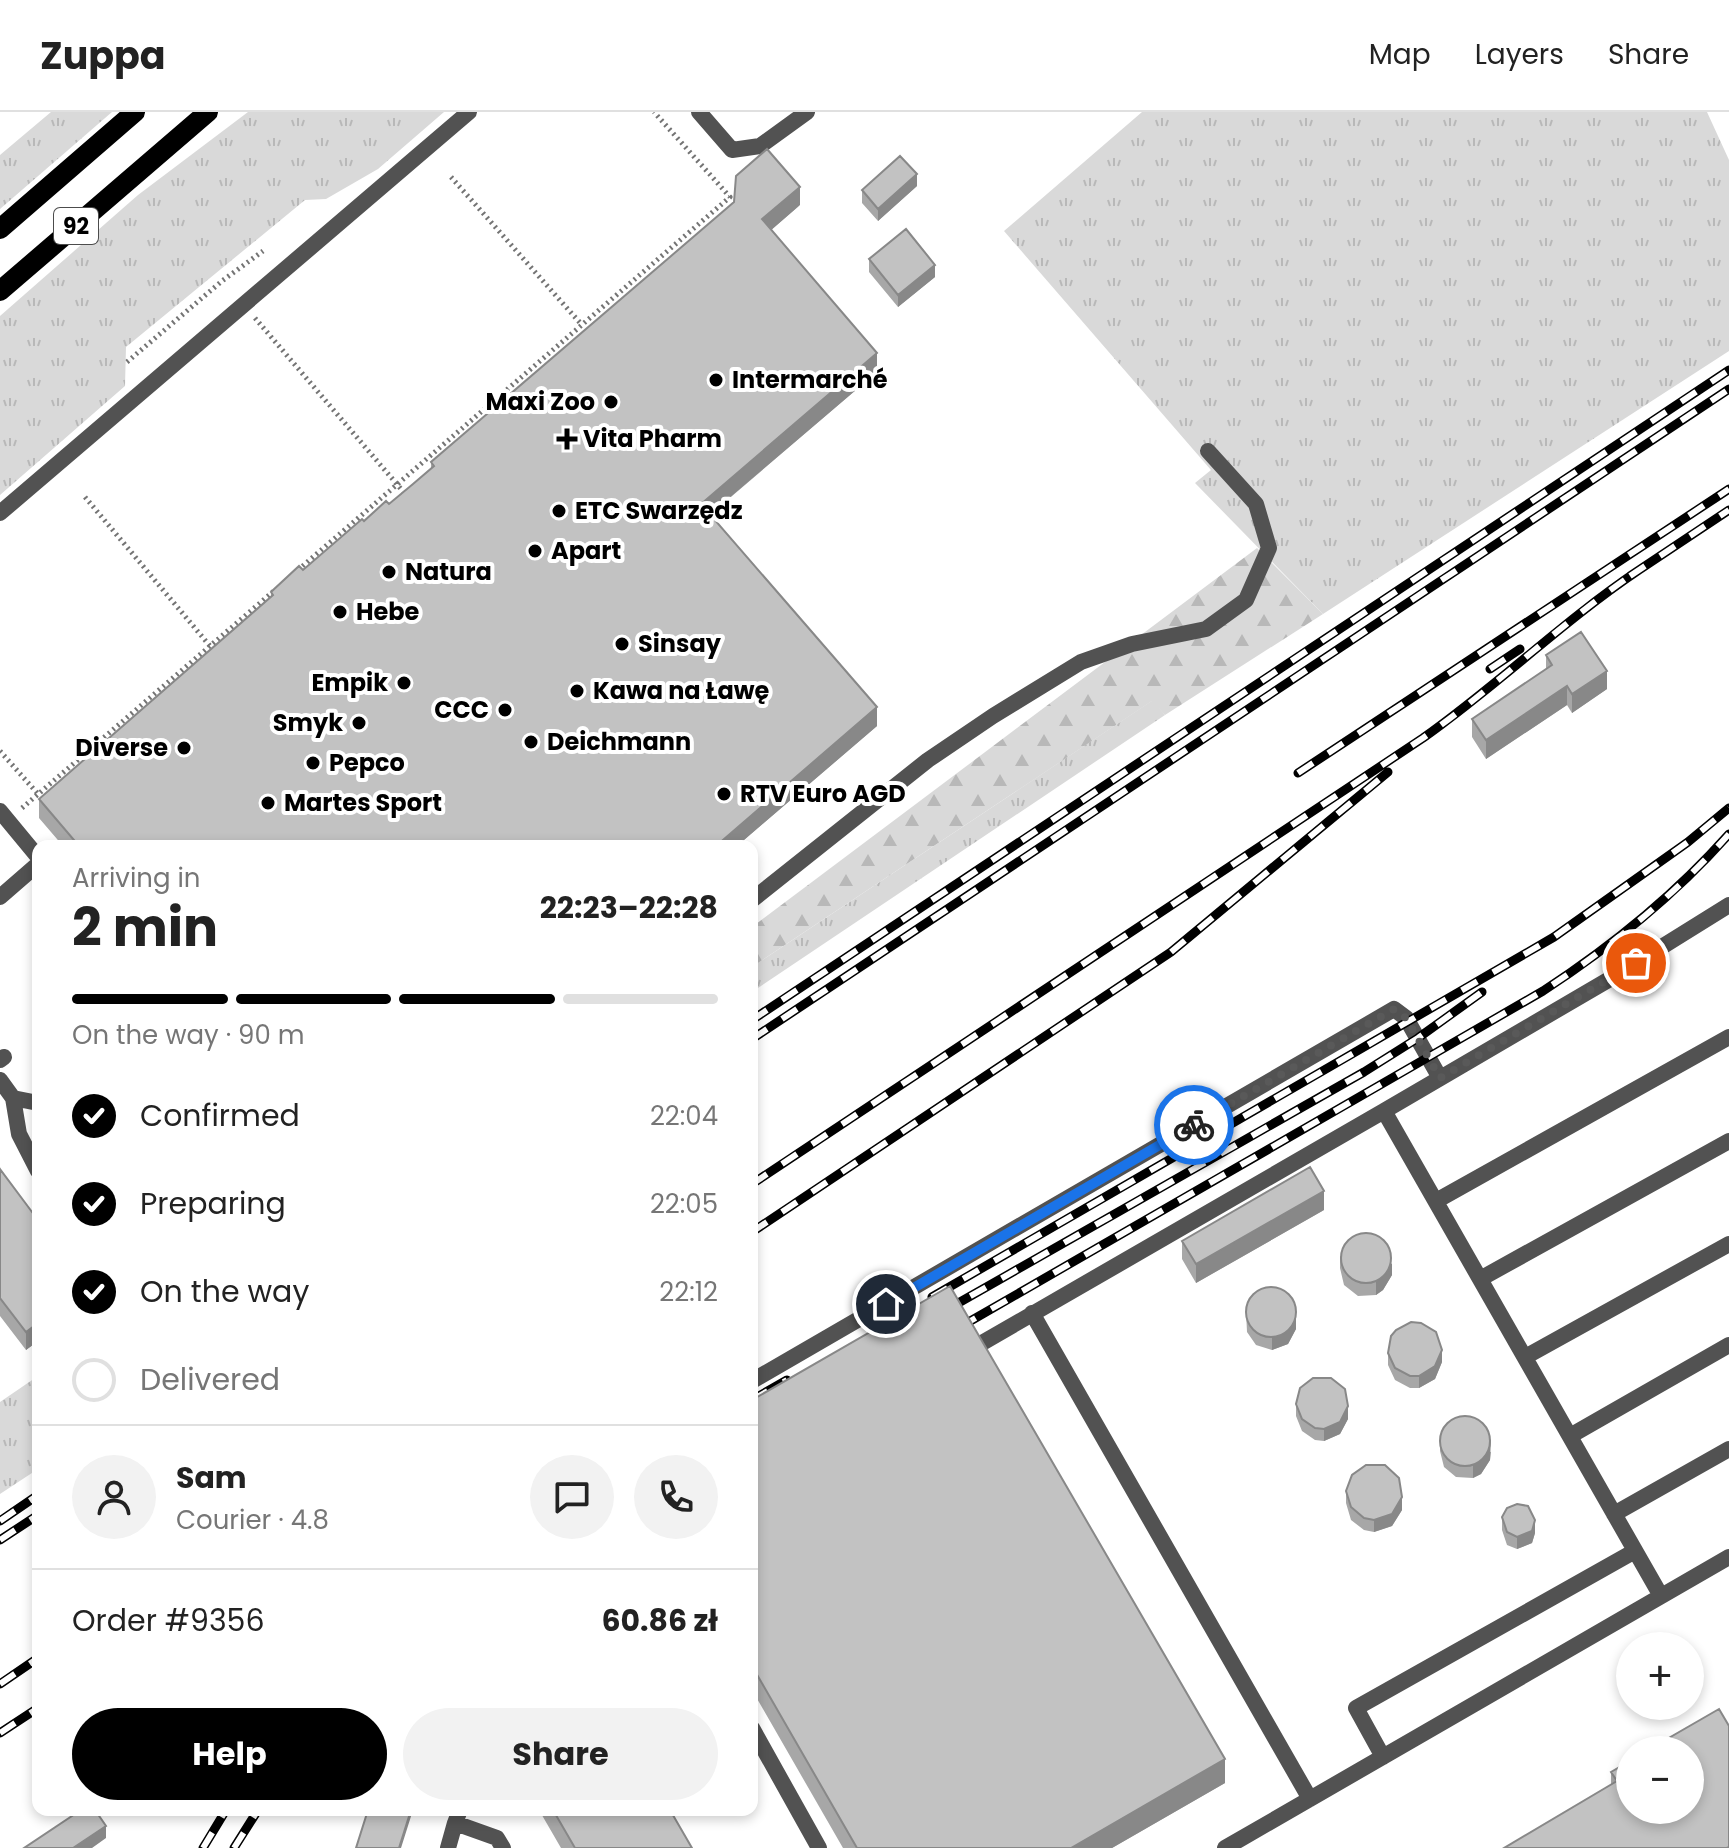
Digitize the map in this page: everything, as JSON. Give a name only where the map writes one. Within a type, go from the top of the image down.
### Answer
[{"type":"main road","name":"92","points":[[0,229],[135,112]]},
{"type":"main road","name":"92","points":[[0,291],[208,112]]},
{"type":"street","points":[[0,513],[469,112]]},
{"type":"street","points":[[699,112],[732,150],[760,146],[807,112]]},
{"type":"street","points":[[758,895],[928,760],[1081,662],[1132,644],[1206,629],[1246,600],[1269,548],[1256,504],[1208,451]]},
{"type":"street","points":[[4,816],[32,850]]},
{"type":"street","points":[[0,897],[32,869]]},
{"type":"street","points":[[982,1343],[1615,976],[1729,905]]},
{"type":"street","points":[[758,1378],[1394,1009],[1406,1018],[1440,1078]]},
{"type":"street","points":[[1436,1201],[1729,1037]]},
{"type":"street","points":[[0,1080],[13,1098],[19,1134],[32,1159]]},
{"type":"street","points":[[13,1098],[32,1102]]},
{"type":"street","points":[[1384,1111],[1661,1596]]},
{"type":"street","points":[[1480,1279],[1729,1141]]},
{"type":"street","points":[[1525,1357],[1729,1244]]},
{"type":"street","points":[[1032,1313],[1310,1799]]},
{"type":"street","points":[[1570,1436],[1729,1345]]},
{"type":"street","points":[[1614,1514],[1729,1449]]},
{"type":"street","points":[[1383,1757],[1356,1708],[1635,1551]]},
{"type":"street","points":[[1225,1848],[1729,1557]]},
{"type":"street","points":[[758,1739],[819,1848]]},
{"type":"street","points":[[448,1848],[458,1816],[497,1838],[503,1848]]},
{"type":"path","points":[[290,577],[730,197],[654,112]]},
{"type":"path","points":[[451,177],[582,325]]},
{"type":"path","points":[[127,362],[222,281],[263,251]]},
{"type":"path","points":[[242,304],[413,503]]},
{"type":"path","points":[[85,497],[210,646]]},
{"type":"path","points":[[4,816],[38,794],[278,587]]},
{"type":"path","points":[[0,751],[38,794]]},
{"type":"green space","points":[[51,112],[112,112],[0,209],[0,155]]},
{"type":"green space","points":[[248,112],[444,112],[378,169],[326,199],[305,200],[126,347],[125,386],[0,495],[0,316],[138,195]]},
{"type":"green space","points":[[1142,112],[1707,112],[1729,160],[1729,351],[1323,614],[1195,483],[1211,470],[1004,231]]},
{"type":"green space","points":[[1257,548],[1323,614],[1165,715],[1152,701],[758,963],[758,922]]},
{"type":"green space","points":[[1153,700],[1165,715],[758,988],[758,963]]},
{"type":"green space","points":[[32,1380],[32,1473],[0,1494],[0,1402]]},
{"type":"building","name":"ETC Swarzędz","points":[[767,149],[800,187],[762,219],[877,353],[701,504],[877,707],[723,840],[74,840],[39,799],[273,595],[271,592],[299,566],[303,570],[362,519],[364,521],[386,501],[389,504],[413,484],[434,466],[431,462],[734,202],[736,176]]},
{"type":"building","points":[[900,156],[917,174],[878,209],[862,190]]},
{"type":"building","points":[[906,229],[935,265],[898,295],[869,259]]},
{"type":"building","points":[[1581,632],[1607,671],[1572,694],[1567,686],[1486,740],[1472,719],[1552,665],[1546,655]]},
{"type":"building","points":[[1310,1167],[1324,1191],[1196,1264],[1182,1241]]},
{"type":"building","points":[[0,1169],[32,1212],[32,1328],[26,1332],[0,1298]]},
{"type":"building","points":[[1366,1233],[1384,1240],[1391,1258],[1384,1276],[1366,1283],[1348,1276],[1341,1258],[1348,1240]]},
{"type":"building","points":[[950,1286],[1225,1759],[1071,1848],[857,1848],[758,1676],[758,1397]]},
{"type":"building","points":[[1271,1287],[1288,1295],[1296,1312],[1288,1329],[1271,1337],[1254,1329],[1246,1312],[1254,1295]]},
{"type":"building","points":[[1411,1322],[1421,1323],[1436,1332],[1442,1350],[1435,1366],[1419,1376],[1410,1376],[1395,1368],[1388,1353],[1391,1336]]},
{"type":"building","points":[[1313,1378],[1331,1378],[1345,1389],[1348,1406],[1340,1422],[1324,1429],[1315,1428],[1302,1419],[1296,1404],[1300,1388]]},
{"type":"building","points":[[1465,1416],[1482,1424],[1490,1441],[1482,1458],[1465,1466],[1448,1458],[1440,1441],[1448,1424]]},
{"type":"building","points":[[1366,1465],[1385,1465],[1399,1478],[1402,1497],[1392,1514],[1374,1520],[1364,1518],[1351,1507],[1346,1491],[1352,1475]]},
{"type":"building","points":[[1517,1504],[1528,1506],[1535,1520],[1532,1531],[1517,1537],[1507,1532],[1502,1517],[1507,1508]]},
{"type":"building","points":[[1719,1709],[1729,1726],[1729,1847],[1504,1848],[1616,1782],[1616,1824],[1704,1824],[1704,1736],[1672,1736]]},
{"type":"building","points":[[72,1816],[99,1816],[106,1826],[73,1848],[24,1848]]},
{"type":"building","points":[[366,1816],[409,1816],[399,1848],[356,1848]]},
{"type":"building","points":[[556,1816],[673,1816],[692,1848],[575,1848]]},
{"type":"railway","points":[[758,1016],[1729,370]]},
{"type":"railway","points":[[758,1035],[1729,389]]},
{"type":"railway","points":[[1298,773],[1729,489]]},
{"type":"railway","points":[[1630,576],[1729,510]]},
{"type":"railway","points":[[758,1180],[1423,738],[1639,570]]},
{"type":"railway","points":[[1490,669],[1520,649]]},
{"type":"railway","points":[[758,1228],[1171,952],[1388,772]]},
{"type":"railway","points":[[932,1297],[1554,937],[1688,842],[1729,808]]},
{"type":"railway","points":[[960,1327],[1543,991],[1641,919],[1729,834]]},
{"type":"railway","points":[[939,1314],[1364,1072],[1482,992]]},
{"type":"railway","points":[[758,1397],[787,1380]]},
{"type":"railway","points":[[0,1521],[32,1499]]},
{"type":"railway","points":[[0,1540],[32,1519]]},
{"type":"railway","points":[[0,1684],[32,1662]]},
{"type":"railway","points":[[0,1733],[32,1712]]},
{"type":"railway","points":[[203,1848],[222,1816]]},
{"type":"railway","points":[[234,1848],[254,1816]]},
{"type":"way so far","points":[[1194,1125],[1394,1009],[1406,1018],[1440,1078],[1636,963]]},
{"type":"place","name":"Intermarché","points":[[716,380]]},
{"type":"place","name":"Maxi Zoo","points":[[611,402]]},
{"type":"place","name":"Vita Pharm","points":[[567,439]]},
{"type":"place","name":"ETC Swarzędz","points":[[559,511]]},
{"type":"place","name":"Apart","points":[[535,551]]},
{"type":"place","name":"Natura","points":[[389,572]]},
{"type":"place","name":"Hebe","points":[[340,612]]},
{"type":"place","name":"Sinsay","points":[[622,644]]},
{"type":"place","name":"Empik","points":[[404,683]]},
{"type":"place","name":"Kawa na Ławę","points":[[577,691]]},
{"type":"place","name":"CCC","points":[[505,710]]},
{"type":"place","name":"Smyk","points":[[359,723]]},
{"type":"place","name":"Deichmann","points":[[531,742]]},
{"type":"place","name":"Diverse","points":[[184,748]]},
{"type":"place","name":"Pepco","points":[[313,763]]},
{"type":"place","name":"RTV Euro AGD","points":[[724,794]]},
{"type":"place","name":"Martes Sport","points":[[268,803]]},
{"type":"route","points":[[886,1304],[1194,1125]]}]
